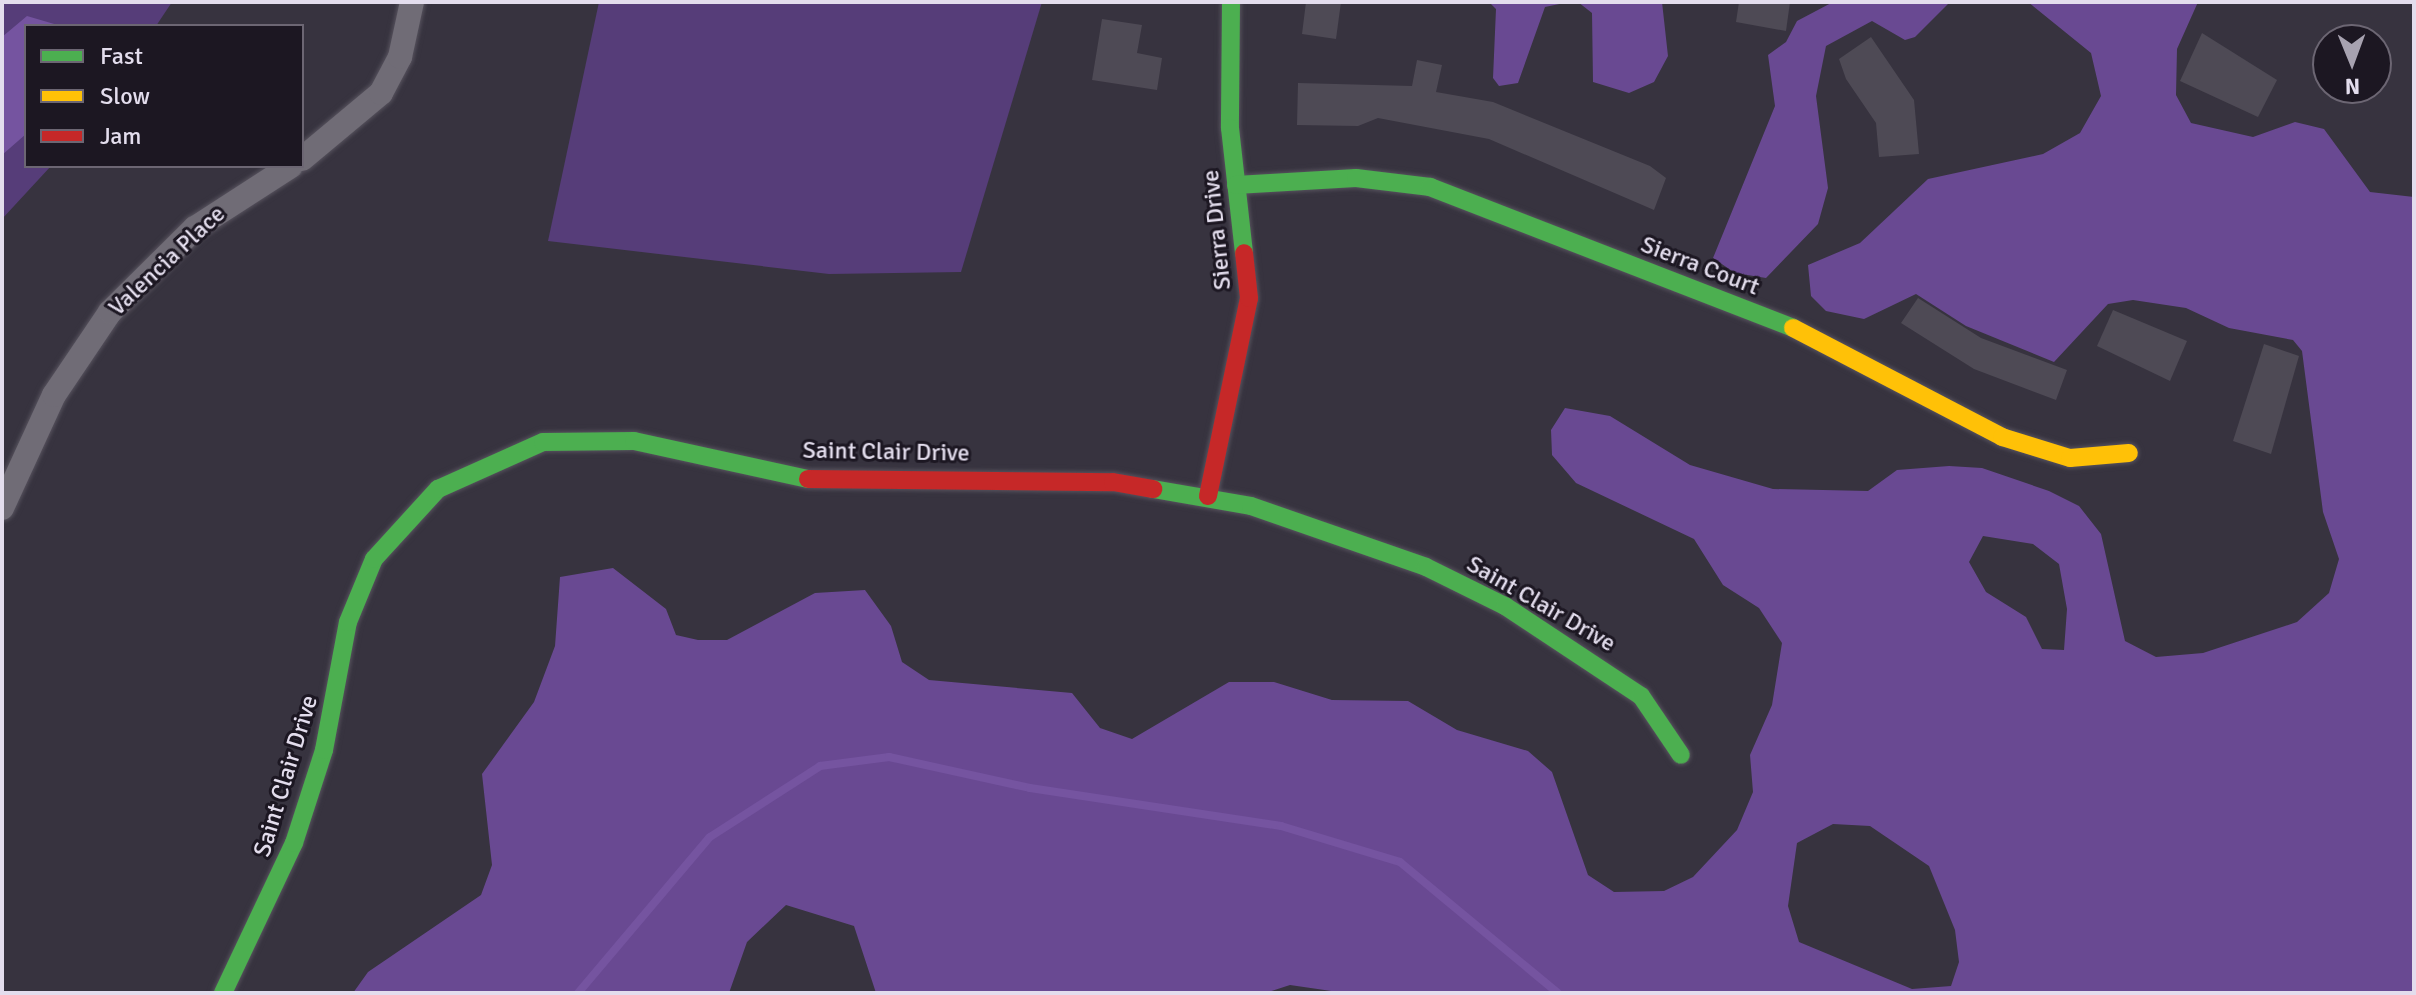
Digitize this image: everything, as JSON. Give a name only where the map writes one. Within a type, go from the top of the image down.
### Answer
[{"type":"street","points":[[304,157],[381,93],[400,57],[412,2]]},
{"type":"street","name":"Sierra Drive","points":[[1208,496],[1249,298],[1236,185],[1231,2]]},
{"type":"street","name":"Valencia Place","points":[[2,508],[54,395],[110,312],[195,228],[288,168]]},
{"type":"street","name":"Sierra Court","points":[[1236,185],[1356,178],[1430,187],[1797,330],[2002,437],[2070,458],[2129,453]]},
{"type":"street","name":"Saint Clair Drive","points":[[230,991],[294,843],[365,578],[409,513],[478,465],[543,442],[612,439],[814,480],[1113,482],[1208,496],[1382,550],[1505,606],[1641,696],[1681,755]]},
{"type":"shaded area","points":[[2,2],[172,2],[157,24],[24,24],[24,168],[49,168],[2,219]]},
{"type":"shaded area","points":[[599,2],[1042,2],[961,272],[829,274],[548,241]]},
{"type":"shaded area","points":[[1489,2],[1569,2],[1545,7],[1518,83],[1499,86],[1493,78],[1496,9]]},
{"type":"shaded area","points":[[1578,2],[1662,2],[1668,56],[1654,82],[1629,93],[1593,82],[1592,13]]},
{"type":"shaded area","points":[[1833,2],[1950,2],[1915,37],[1905,40],[1872,21],[1826,46],[1816,96],[1828,188],[1818,224],[1766,278],[1735,273],[1713,258],[1775,106],[1768,55],[1786,42],[1797,21]]},
{"type":"shaded area","points":[[2028,2],[2198,2],[2177,49],[2176,95],[2191,123],[2253,137],[2295,122],[2324,129],[2370,192],[2414,197],[2414,993],[1345,993],[1290,985],[1265,993],[876,993],[854,926],[786,905],[747,942],[729,993],[353,993],[368,972],[481,895],[492,865],[482,774],[534,702],[555,646],[560,577],[613,568],[666,609],[676,635],[698,640],[727,640],[815,593],[865,590],[891,626],[902,662],[929,680],[1072,693],[1100,728],[1132,739],[1229,682],[1274,682],[1332,700],[1408,701],[1457,730],[1528,751],[1552,772],[1588,875],[1614,892],[1664,891],[1693,877],[1737,830],[1753,792],[1750,755],[1772,705],[1782,643],[1759,608],[1723,585],[1694,539],[1576,483],[1552,455],[1551,430],[1565,408],[1610,416],[1690,465],[1773,489],[1868,491],[1897,470],[1949,466],[1982,468],[2049,491],[2079,506],[2101,534],[2125,641],[2156,657],[2203,653],[2297,622],[2329,593],[2339,559],[2323,512],[2302,351],[2293,340],[2229,328],[2186,308],[2133,300],[2108,304],[2054,362],[1966,326],[1916,294],[1864,319],[1826,311],[1811,296],[1808,265],[1860,243],[1928,179],[2043,154],[2080,133],[2101,96],[2091,53]],"holes":[[[1983,536],[2033,544],[2059,564],[2067,609],[2064,650],[2042,649],[2026,617],[1986,592],[1969,562]],[[1833,824],[1870,826],[1929,866],[1955,930],[1959,962],[1951,986],[1912,989],[1799,942],[1788,906],[1797,843]]]},
{"type":"shaded area","points":[[27,16],[54,24],[24,24],[24,136],[2,155],[2,37]]},
{"type":"building","points":[[1306,2],[1341,2],[1336,39],[1302,34]]},
{"type":"building","points":[[1739,2],[1790,2],[1786,31],[1736,22]]},
{"type":"building","points":[[1102,19],[1142,25],[1137,53],[1162,58],[1157,90],[1092,80]]},
{"type":"building","points":[[2202,33],[2277,80],[2258,117],[2180,81]]},
{"type":"building","points":[[1871,37],[1914,100],[1919,154],[1879,157],[1876,123],[1846,79],[1839,59]]},
{"type":"building","points":[[1417,60],[1442,65],[1436,92],[1493,102],[1650,166],[1666,178],[1654,210],[1489,139],[1378,118],[1358,126],[1297,125],[1298,83],[1412,86]]},
{"type":"building","points":[[1918,298],[1981,338],[2067,370],[2056,400],[1974,369],[1901,323]]},
{"type":"building","points":[[2113,310],[2187,341],[2170,381],[2097,346]]},
{"type":"building","points":[[2264,344],[2299,356],[2271,454],[2233,441]]},
{"type":"waterway","points":[[578,993],[710,837],[820,766],[889,757],[1030,788],[1281,826],[1400,862],[1558,993]]},
{"type":"traffic: fast","points":[[1231,2],[1230,128],[1244,253]]},
{"type":"traffic: fast","points":[[1236,185],[1356,178],[1430,187],[1793,328]]},
{"type":"traffic: fast","points":[[223,993],[294,843],[324,750],[348,622],[374,559],[438,489],[543,442],[634,441],[808,479]]},
{"type":"traffic: fast","points":[[1153,489],[1251,506],[1426,567],[1505,606],[1641,696],[1681,755]]},
{"type":"traffic: slow","points":[[1793,328],[2002,437],[2070,458],[2129,453]]},
{"type":"traffic: jam","points":[[1208,496],[1249,298],[1244,253]]},
{"type":"traffic: jam","points":[[808,479],[1113,482],[1153,489]]}]
